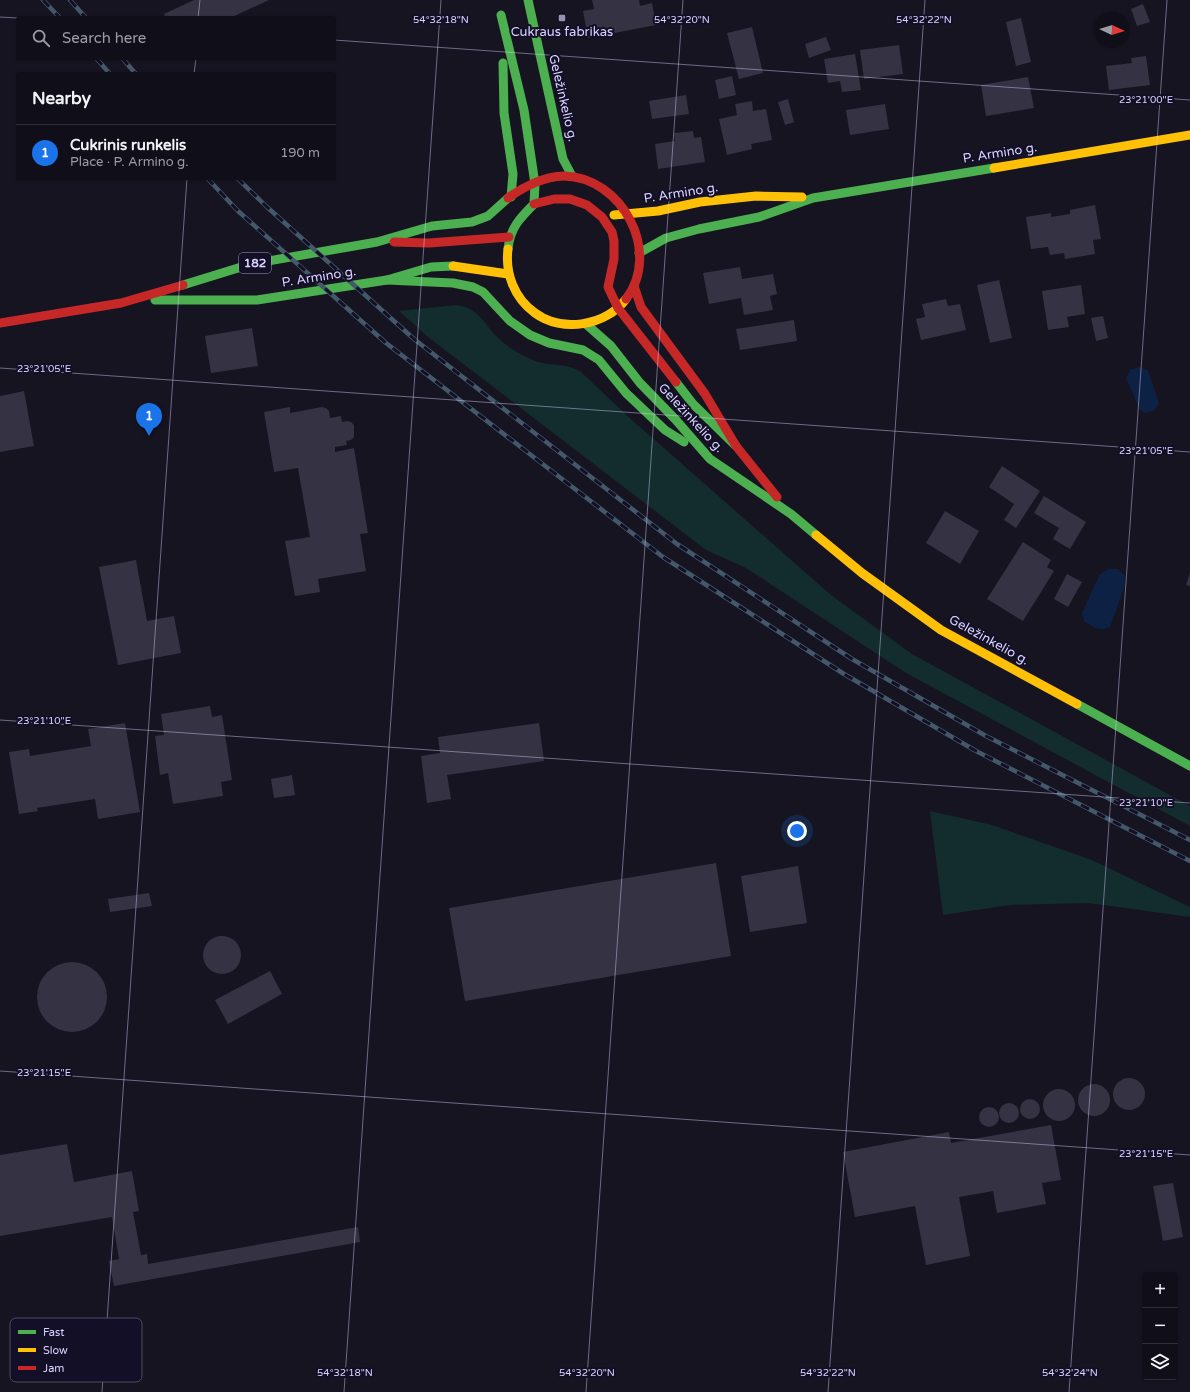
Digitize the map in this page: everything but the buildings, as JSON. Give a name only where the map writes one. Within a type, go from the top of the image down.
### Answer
[{"type":"main road","name":"Geležinkelio g.","points":[[528,0],[563,159],[572,176]]},
{"type":"main road","points":[[511,197],[513,174],[504,113],[501,12],[524,110],[535,184],[534,204]]},
{"type":"main road","name":"P. Armino g.","points":[[639,253],[666,238],[699,229],[759,217],[814,198],[1190,135]]},
{"type":"main road","name":"P. Armino g.","points":[[0,323],[132,300],[252,263],[381,241],[426,226],[465,224],[481,220],[494,213],[511,197],[535,184],[548,178],[572,176]]},
{"type":"main road","points":[[572,176],[588,180],[602,188],[621,204],[628,215],[636,232],[639,253],[638,272],[629,297],[618,308],[601,319],[586,324],[557,324],[532,312],[518,297],[508,274],[506,256],[509,237],[514,224],[524,211],[534,204],[559,198],[572,199],[589,206],[601,215],[611,230],[615,251],[614,268],[608,287],[618,308]]},
{"type":"main road","name":"P. Armino g.","points":[[601,215],[628,215],[658,211],[700,202],[756,196],[814,198]]},
{"type":"main road","name":"P. Armino g.","points":[[381,241],[430,243],[509,237]]},
{"type":"main road","name":"P. Armino g.","points":[[132,300],[258,300],[387,280],[431,267],[453,266],[508,274]]},
{"type":"main road","points":[[387,280],[453,283],[472,287],[483,292],[510,321],[530,335],[549,343],[583,350],[599,360],[626,393],[665,430],[710,459]]},
{"type":"main road","name":"Geležinkelio g.","points":[[634,286],[641,307],[705,394],[736,446]]},
{"type":"main road","name":"Geležinkelio g.","points":[[618,308],[693,404],[736,446],[790,514]]},
{"type":"main road","name":"Geležinkelio g.","points":[[586,324],[611,346],[640,383],[675,419],[710,459],[790,514],[862,573],[941,630],[1190,766]]},
{"type":"green space","points":[[455,305],[463,306],[475,312],[497,337],[522,355],[535,361],[570,367],[581,372],[636,424],[831,595],[912,654],[1190,806],[1190,826],[906,673],[746,568],[706,550],[428,337],[399,311]]},
{"type":"green space","points":[[930,811],[992,825],[1092,860],[1190,907],[1190,917],[1089,903],[1010,905],[943,915]]},
{"type":"water","points":[[1140,367],[1148,371],[1159,403],[1154,411],[1145,413],[1140,410],[1126,378],[1131,369]]},
{"type":"water","points":[[1109,569],[1118,569],[1125,576],[1124,588],[1110,627],[1100,629],[1084,621],[1082,613],[1100,574]]},
{"type":"railway","points":[[43,0],[58,16]]},
{"type":"railway","points":[[70,0],[84,16]]},
{"type":"railway","points":[[98,60],[108,72]]},
{"type":"railway","points":[[124,60],[134,72]]},
{"type":"railway","points":[[209,180],[238,211],[386,343],[663,557],[844,674],[976,751],[1190,861]]},
{"type":"railway","points":[[239,180],[414,339],[677,544],[852,659],[986,736],[1190,840]]},
{"type":"traffic: fast","points":[[528,0],[563,159],[572,176]]},
{"type":"traffic: fast","points":[[501,15],[524,110],[535,184],[534,204],[524,214],[513,229],[508,249]]},
{"type":"traffic: fast","points":[[503,63],[504,113],[513,174],[511,197]]},
{"type":"traffic: fast","points":[[639,253],[666,238],[699,229],[759,217],[813,198],[994,168]]},
{"type":"traffic: fast","points":[[183,285],[251,264],[377,242],[432,226],[472,222],[488,216],[508,198]]},
{"type":"traffic: fast","points":[[155,300],[257,300],[387,280],[431,267],[453,266]]},
{"type":"traffic: fast","points":[[387,280],[453,283],[473,287],[483,292],[510,321],[530,335],[549,343],[583,350],[599,360],[626,393],[665,430],[684,442]]},
{"type":"traffic: fast","points":[[586,324],[611,346],[640,383],[675,419],[710,459],[791,514],[816,535]]},
{"type":"traffic: fast","points":[[676,382],[693,404],[736,446]]},
{"type":"traffic: fast","points":[[1077,704],[1190,766]]},
{"type":"traffic: slow","points":[[994,168],[1190,135]]},
{"type":"traffic: slow","points":[[614,215],[658,211],[700,202],[756,196],[802,197]]},
{"type":"traffic: slow","points":[[508,249],[508,267],[512,284],[516,292],[528,307],[546,319],[558,323],[570,324],[583,324],[596,321],[617,308],[626,299]]},
{"type":"traffic: slow","points":[[453,266],[508,274]]},
{"type":"traffic: slow","points":[[816,535],[862,573],[941,630],[1077,704]]},
{"type":"traffic: jam","points":[[508,198],[534,183],[557,176],[585,180],[603,189],[619,203],[630,220],[637,240],[640,260],[636,280],[626,299]]},
{"type":"traffic: jam","points":[[534,204],[554,199],[570,199],[587,205],[602,217],[612,232],[614,241],[614,259],[608,287],[618,308],[676,382]]},
{"type":"traffic: jam","points":[[394,242],[429,243],[509,237]]},
{"type":"traffic: jam","points":[[0,323],[121,303],[183,285]]},
{"type":"traffic: jam","points":[[634,286],[641,307],[705,394],[736,446],[777,497]]},
{"type":"place","name":"Cukraus fabrikas","points":[[562,18]]},
{"type":"place","name":"Cukrinis runkelis","points":[[149,436]]}]
